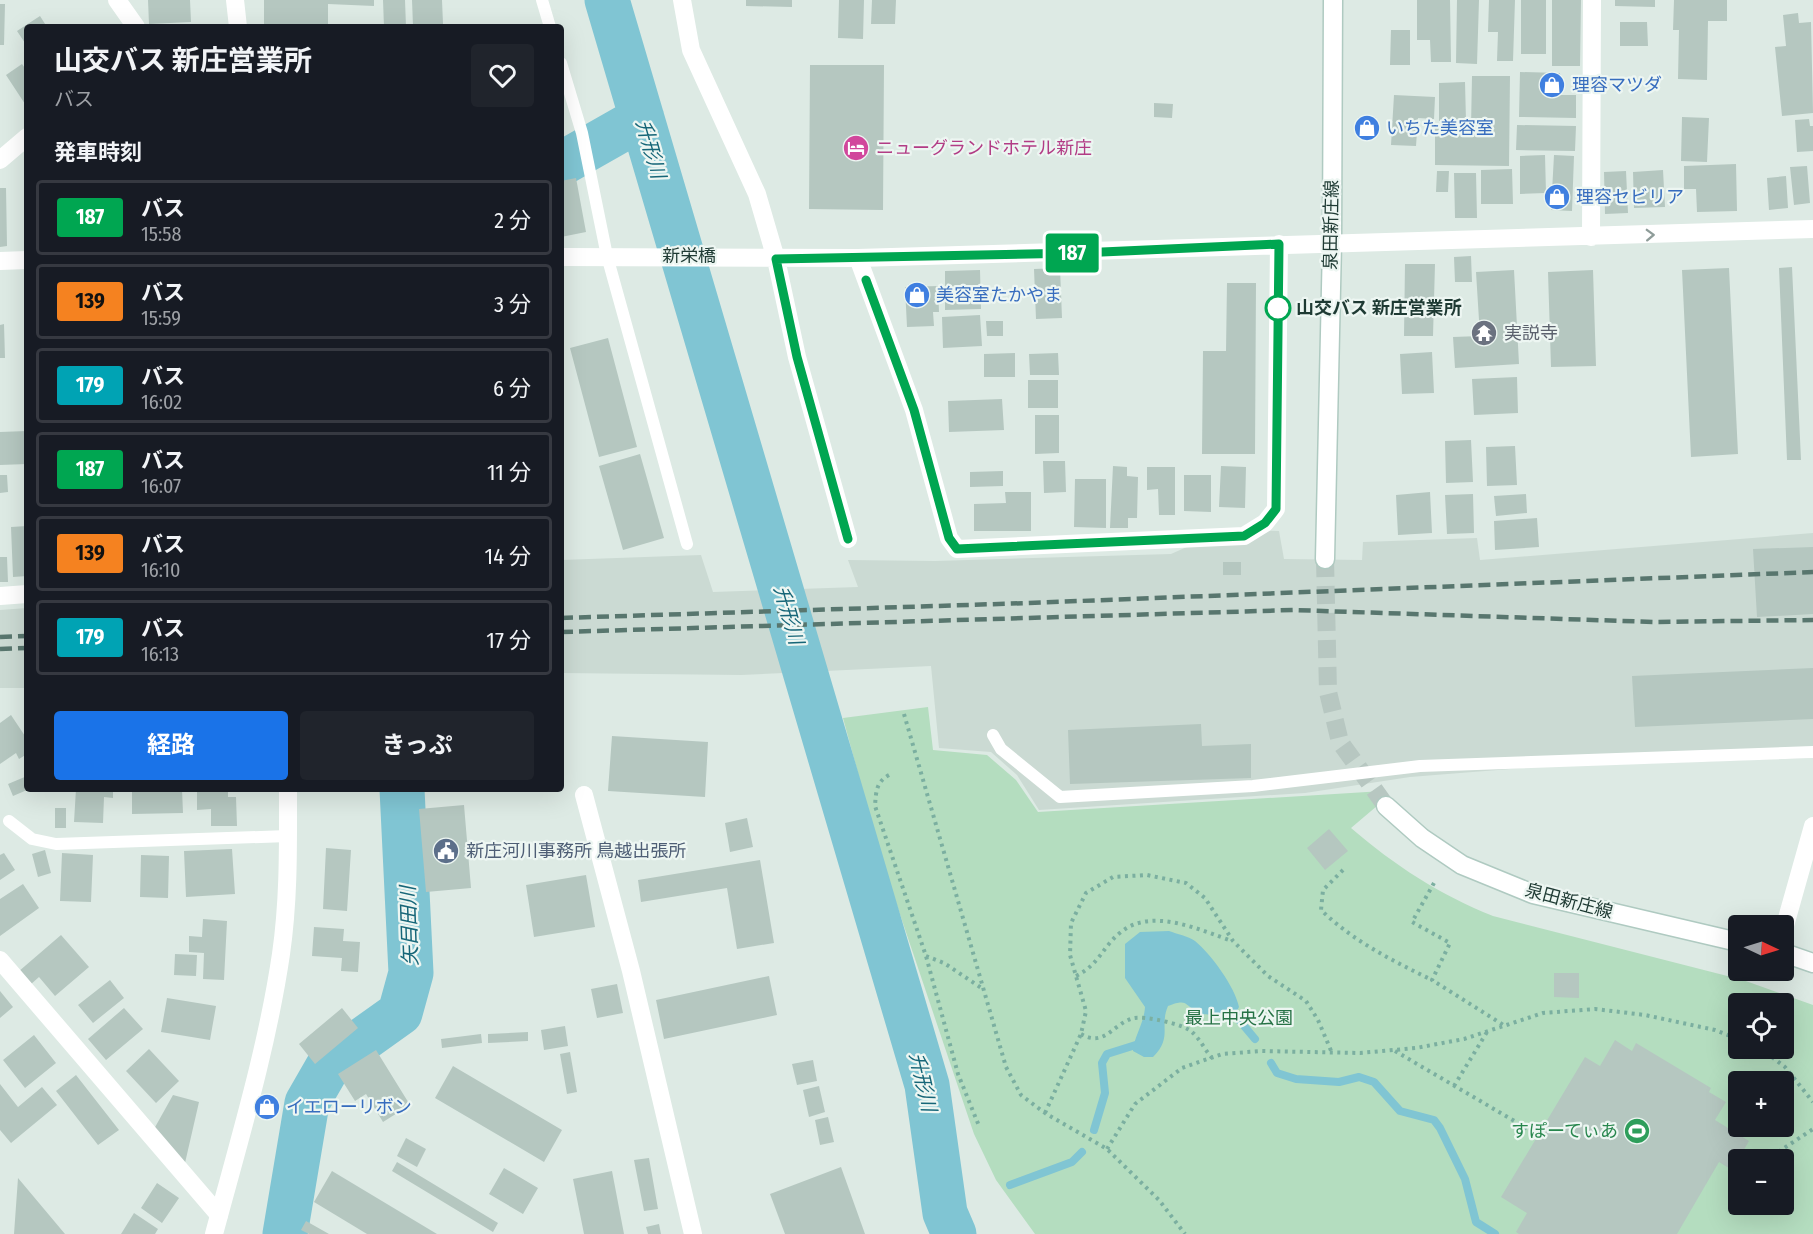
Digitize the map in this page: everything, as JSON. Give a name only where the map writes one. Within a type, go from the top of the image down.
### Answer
[{"type":"street","points":[[117,0],[134,24]]},
{"type":"street","points":[[235,0],[238,24]]},
{"type":"street","points":[[682,0],[691,50],[757,194],[776,259],[797,357],[848,539]]},
{"type":"street","name":"泉田新庄線","points":[[1325,558],[1332,243],[1333,0]]},
{"type":"street","points":[[1592,0],[1592,237]]},
{"type":"street","points":[[0,160],[24,140]]},
{"type":"street","name":"新栄橋","points":[[564,257],[858,258],[1813,230]]},
{"type":"street","points":[[858,258],[914,410],[949,538],[957,549],[1244,536],[1265,523],[1276,509],[1279,244]]},
{"type":"street","points":[[0,261],[24,260]]},
{"type":"street","points":[[0,596],[24,594]]},
{"type":"street","points":[[214,1234],[258,1074],[281,952],[288,836],[288,792]]},
{"type":"street","points":[[584,795],[631,971],[693,1234]]},
{"type":"street","name":"泉田新庄線","points":[[1386,806],[1422,838],[1462,864],[1533,894],[1728,940]]},
{"type":"street","points":[[1788,915],[1813,826]]},
{"type":"street","points":[[1794,956],[1813,963]]},
{"type":"street","points":[[0,960],[219,1215]]},
{"type":"lane","points":[[542,0],[549,24]]},
{"type":"lane","points":[[564,73],[582,134],[607,256],[687,544]]},
{"type":"lane","points":[[993,735],[1001,749],[1060,797],[1253,786],[1420,766],[1813,752]]},
{"type":"lane","points":[[9,821],[32,839],[56,844],[288,836]]},
{"type":"path","points":[[904,714],[1006,1067],[1021,1095],[1045,1113],[1107,1149],[1159,1200],[1185,1234]]},
{"type":"path","points":[[889,775],[881,779],[876,790],[875,806],[926,956],[958,1074],[979,1126]]},
{"type":"path","points":[[1343,870],[1323,890],[1320,899],[1321,910],[1339,927],[1378,954],[1432,980],[1505,1026]]},
{"type":"path","points":[[1045,1113],[1081,1034],[1086,1011],[1070,955],[1071,923],[1086,893],[1113,877],[1147,875],[1186,883],[1205,898],[1233,941],[1268,976],[1306,1001],[1318,1020],[1332,1053]]},
{"type":"path","points":[[1432,980],[1450,943],[1412,922],[1434,883]]},
{"type":"path","points":[[1076,976],[1091,969],[1122,931],[1142,923],[1161,921],[1184,925],[1233,941]]},
{"type":"path","points":[[926,956],[944,963],[983,990]]},
{"type":"path","points":[[1107,1149],[1135,1104],[1182,1068],[1222,1054],[1261,1051],[1332,1053],[1394,1050],[1464,1040],[1543,1013],[1595,1009],[1657,1017],[1728,1035]]},
{"type":"path","points":[[1081,1034],[1090,1039],[1102,1038],[1126,1021],[1140,1018],[1170,1023],[1191,1030],[1212,1058]]},
{"type":"path","points":[[1454,1086],[1488,1031]]},
{"type":"path","points":[[1394,1050],[1528,1129]]},
{"type":"path","points":[[1774,1059],[1785,1067],[1813,1102]]},
{"type":"path","points":[[1783,1149],[1813,1129]]},
{"type":"shaded area","points":[[1225,530],[1279,531],[1284,559],[1362,560],[1363,542],[1477,538],[1480,560],[1813,533],[1813,758],[1534,767],[1410,777],[1305,793],[1039,810],[1017,775],[991,752],[939,748],[931,666],[741,675],[564,673],[564,560],[701,555],[713,592],[858,587],[848,560],[935,561],[1171,554]]},
{"type":"shaded area","points":[[24,608],[24,688],[0,688],[0,610]]},
{"type":"green space","name":"最上中央公園","points":[[928,707],[933,750],[987,755],[1016,780],[1038,812],[1383,791],[1384,800],[1351,828],[1401,867],[1454,899],[1493,916],[1728,976],[1728,981],[1746,981],[1779,993],[1728,993],[1728,1059],[1794,1059],[1794,998],[1813,1005],[1813,1234],[1035,1234],[996,1180],[974,1134],[881,858],[843,718]]},
{"type":"water","points":[[1169,931],[1192,939],[1208,954],[1228,981],[1239,1007],[1234,1016],[1202,1014],[1183,1003],[1168,1006],[1163,1044],[1153,1057],[1144,1057],[1133,1051],[1145,1007],[1125,978],[1125,944],[1140,932]]},
{"type":"building","points":[[148,0],[190,0],[191,22],[149,24]]},
{"type":"building","points":[[264,0],[374,0],[374,6],[328,4],[328,24],[264,24]]},
{"type":"building","points":[[383,0],[405,0],[406,24],[384,24]]},
{"type":"building","points":[[412,0],[442,0],[443,24],[413,24]]},
{"type":"building","points":[[746,0],[792,0],[792,7],[746,6]]},
{"type":"building","points":[[839,0],[864,0],[863,39],[838,38]]},
{"type":"building","points":[[872,0],[896,0],[895,24],[871,24]]},
{"type":"building","points":[[1417,0],[1450,0],[1451,62],[1431,62],[1430,40],[1417,40]]},
{"type":"building","points":[[1457,0],[1479,0],[1477,64],[1456,63]]},
{"type":"building","points":[[1489,0],[1515,0],[1513,61],[1497,61],[1498,32],[1488,32]]},
{"type":"building","points":[[1521,0],[1546,0],[1546,54],[1521,54]]},
{"type":"building","points":[[1552,0],[1581,0],[1580,66],[1552,66]]},
{"type":"building","points":[[1615,0],[1655,0],[1655,7],[1615,6]]},
{"type":"building","points":[[1674,0],[1727,0],[1727,21],[1708,21],[1707,80],[1678,79],[1679,30],[1673,30]]},
{"type":"building","points":[[0,4],[5,4],[4,45],[0,45]]},
{"type":"building","points":[[1798,13],[1799,23],[1811,22],[1813,113],[1782,116],[1775,47],[1786,46],[1783,15]]},
{"type":"building","points":[[40,16],[45,24],[28,24]]},
{"type":"building","points":[[1620,22],[1647,22],[1648,46],[1620,46]]},
{"type":"building","points":[[24,26],[24,42],[17,31]]},
{"type":"building","points":[[1391,30],[1410,30],[1410,65],[1390,65]]},
{"type":"building","points":[[22,64],[24,67],[24,102],[6,75]]},
{"type":"building","points":[[810,65],[884,65],[883,210],[809,209]]},
{"type":"building","points":[[1520,72],[1560,73],[1560,95],[1576,95],[1576,118],[1519,117]]},
{"type":"building","points":[[1472,76],[1510,76],[1509,166],[1435,165],[1435,127],[1471,127]]},
{"type":"building","points":[[1465,82],[1466,121],[1439,121],[1439,83]]},
{"type":"building","points":[[1394,95],[1435,97],[1434,119],[1418,118],[1416,146],[1391,145]]},
{"type":"building","points":[[1154,103],[1173,104],[1172,118],[1154,117]]},
{"type":"building","points":[[1682,117],[1709,118],[1707,162],[1681,161]]},
{"type":"building","points":[[1809,119],[1810,126],[1813,126],[1813,151],[1797,152],[1795,120]]},
{"type":"building","points":[[1517,125],[1576,126],[1575,151],[1516,150]]},
{"type":"building","points":[[1545,155],[1546,193],[1520,194],[1520,156]]},
{"type":"building","points":[[1554,155],[1574,156],[1572,211],[1551,210]]},
{"type":"building","points":[[1736,164],[1737,211],[1697,212],[1696,189],[1684,189],[1684,166]]},
{"type":"building","points":[[1807,166],[1810,203],[1794,205],[1790,167]]},
{"type":"building","points":[[1512,169],[1513,204],[1481,204],[1481,170]]},
{"type":"building","points":[[1663,170],[1665,207],[1634,208],[1633,172]]},
{"type":"building","points":[[1437,171],[1449,171],[1448,192],[1436,192]]},
{"type":"building","points":[[1626,171],[1628,213],[1605,214],[1604,172]]},
{"type":"building","points":[[1454,173],[1476,173],[1477,218],[1455,218]]},
{"type":"building","points":[[1786,176],[1788,208],[1769,210],[1767,178]]},
{"type":"building","points":[[576,178],[586,232],[564,236],[564,180]]},
{"type":"building","points":[[0,188],[6,188],[7,246],[0,247]]},
{"type":"building","points":[[1471,256],[1472,282],[1455,282],[1454,257]]},
{"type":"building","points":[[1405,264],[1435,264],[1433,336],[1404,336]]},
{"type":"building","points":[[1792,267],[1801,460],[1787,460],[1779,268]]},
{"type":"building","points":[[1060,268],[1062,318],[1036,319],[1034,269]]},
{"type":"building","points":[[1729,268],[1738,454],[1691,457],[1682,270]]},
{"type":"building","points":[[980,270],[981,309],[945,310],[945,271]]},
{"type":"building","points":[[1514,270],[1519,364],[1455,368],[1453,337],[1480,336],[1476,272]]},
{"type":"building","points":[[1593,270],[1596,366],[1551,367],[1548,272]]},
{"type":"building","points":[[1227,283],[1256,283],[1255,454],[1202,454],[1203,351],[1226,351]]},
{"type":"building","points":[[938,286],[939,312],[933,312],[934,326],[907,327],[905,287]]},
{"type":"building","points":[[980,315],[982,346],[943,348],[942,317]]},
{"type":"building","points":[[986,321],[1003,321],[1003,336],[987,336]]},
{"type":"building","points":[[4,324],[5,358],[0,358],[0,325]]},
{"type":"building","points":[[608,338],[637,447],[599,457],[570,348]]},
{"type":"building","points":[[1432,352],[1434,393],[1402,394],[1400,354]]},
{"type":"building","points":[[1015,353],[1015,377],[984,377],[984,354]]},
{"type":"building","points":[[1058,353],[1059,375],[1030,375],[1029,354]]},
{"type":"building","points":[[1517,377],[1518,413],[1474,415],[1472,379]]},
{"type":"building","points":[[1028,380],[1058,380],[1058,408],[1028,408]]},
{"type":"building","points":[[1002,399],[1004,430],[949,432],[948,401]]},
{"type":"building","points":[[1035,415],[1059,415],[1059,453],[1035,454]]},
{"type":"building","points":[[24,431],[24,464],[0,465],[0,432]]},
{"type":"building","points":[[1471,440],[1473,482],[1446,483],[1445,441]]},
{"type":"building","points":[[1515,446],[1517,485],[1487,486],[1486,447]]},
{"type":"building","points":[[640,454],[664,538],[623,550],[599,466]]},
{"type":"building","points":[[1043,461],[1065,461],[1066,492],[1044,493]]},
{"type":"building","points":[[1113,466],[1127,467],[1127,476],[1138,477],[1137,518],[1128,518],[1128,528],[1110,528]]},
{"type":"building","points":[[1221,466],[1246,467],[1245,508],[1219,507]]},
{"type":"building","points":[[1147,467],[1175,467],[1175,515],[1159,515],[1158,489],[1147,490]]},
{"type":"building","points":[[1003,471],[1003,486],[970,487],[970,472]]},
{"type":"building","points":[[0,475],[7,475],[8,492],[0,493]]},
{"type":"building","points":[[1184,475],[1211,475],[1211,512],[1184,511]]},
{"type":"building","points":[[1075,479],[1106,479],[1106,528],[1074,527]]},
{"type":"building","points":[[1005,492],[1031,492],[1031,531],[974,531],[974,504],[1006,503]]},
{"type":"building","points":[[1430,492],[1432,533],[1398,535],[1396,495]]},
{"type":"building","points":[[1473,494],[1474,533],[1447,534],[1445,495]]},
{"type":"building","points":[[1526,494],[1527,513],[1496,516],[1494,496]]},
{"type":"building","points":[[1537,518],[1539,547],[1495,550],[1494,521]]},
{"type":"building","points":[[24,526],[24,576],[13,577],[11,527]]},
{"type":"building","points":[[1813,547],[1813,614],[1757,617],[1753,549]]},
{"type":"building","points":[[0,557],[7,557],[8,582],[0,582]]},
{"type":"building","points":[[1223,562],[1241,562],[1241,575],[1223,575]]},
{"type":"building","points":[[1813,668],[1813,719],[1635,727],[1632,676]]},
{"type":"building","points":[[11,715],[24,734],[24,756],[19,759],[16,753],[0,764],[0,723]]},
{"type":"building","points":[[1201,724],[1202,746],[1251,744],[1251,778],[1070,784],[1068,730]]},
{"type":"building","points":[[612,736],[708,742],[705,797],[608,791]]},
{"type":"building","points":[[24,777],[24,791],[13,796],[8,784]]},
{"type":"building","points":[[76,792],[113,792],[113,798],[104,797],[103,823],[74,822]]},
{"type":"building","points":[[132,792],[182,792],[183,813],[132,814]]},
{"type":"building","points":[[197,792],[228,792],[228,797],[236,797],[237,826],[211,826],[211,809],[197,810]]},
{"type":"building","points":[[464,805],[471,888],[426,892],[419,809]]},
{"type":"building","points":[[55,808],[66,808],[66,828],[55,828]]},
{"type":"building","points":[[747,818],[753,847],[730,852],[725,823]]},
{"type":"building","points":[[1329,829],[1348,851],[1325,870],[1307,848]]},
{"type":"building","points":[[326,848],[351,850],[347,911],[323,909]]},
{"type":"building","points":[[232,849],[235,894],[186,897],[184,851]]},
{"type":"building","points":[[45,850],[51,873],[38,877],[32,854]]},
{"type":"building","points":[[4,853],[15,870],[0,880],[0,855]]},
{"type":"building","points":[[62,853],[93,855],[91,902],[60,901]]},
{"type":"building","points":[[141,855],[169,856],[168,898],[140,897]]},
{"type":"building","points":[[760,860],[774,943],[737,949],[727,888],[641,902],[638,880]]},
{"type":"building","points":[[586,875],[595,927],[534,937],[526,885]]},
{"type":"building","points":[[23,884],[39,908],[0,936],[0,899]]},
{"type":"building","points":[[203,919],[227,921],[224,980],[203,979],[204,953],[189,952],[189,936],[202,937]]},
{"type":"building","points":[[314,927],[344,929],[343,941],[360,942],[358,972],[341,971],[342,958],[312,956]]},
{"type":"building","points":[[61,935],[89,967],[55,996],[39,977],[30,985],[18,972]]},
{"type":"building","points":[[175,954],[197,955],[196,976],[174,975]]},
{"type":"building","points":[[1554,973],[1579,973],[1579,998],[1554,997]]},
{"type":"building","points":[[769,976],[777,1015],[664,1039],[656,1000]]},
{"type":"building","points":[[110,980],[124,998],[93,1023],[78,1005]]},
{"type":"building","points":[[617,984],[623,1013],[597,1018],[591,989]]},
{"type":"building","points":[[0,991],[13,1007],[0,1018]]},
{"type":"building","points":[[167,998],[216,1006],[210,1040],[161,1032]]},
{"type":"building","points":[[124,1008],[143,1029],[106,1060],[88,1039]]},
{"type":"building","points":[[342,1008],[358,1028],[315,1064],[299,1044]]},
{"type":"building","points":[[565,1026],[568,1046],[544,1050],[541,1030]]},
{"type":"building","points":[[528,1032],[528,1041],[488,1043],[488,1034]]},
{"type":"building","points":[[481,1034],[482,1043],[442,1048],[441,1039]]},
{"type":"building","points":[[34,1035],[56,1063],[25,1088],[3,1060]]},
{"type":"building","name":"すぽーてぃあ","points":[[1615,1040],[1632,1051],[1636,1043],[1711,1088],[1709,1092],[1726,1102],[1715,1120],[1728,1128],[1728,1137],[1743,1137],[1749,1141],[1744,1149],[1728,1149],[1728,1168],[1719,1162],[1677,1234],[1519,1234],[1516,1232],[1527,1213],[1501,1197],[1585,1057],[1600,1066]]},
{"type":"building","points":[[149,1049],[179,1081],[156,1103],[126,1071]]},
{"type":"building","points":[[376,1050],[410,1105],[383,1122],[366,1094],[355,1101],[338,1074]]},
{"type":"building","points":[[570,1052],[577,1092],[567,1094],[560,1054]]},
{"type":"building","points":[[813,1060],[817,1081],[797,1085],[792,1064]]},
{"type":"building","points":[[453,1066],[562,1130],[544,1162],[435,1098]]},
{"type":"building","points":[[76,1075],[119,1130],[98,1145],[56,1091]]},
{"type":"building","points":[[0,1084],[18,1107],[42,1087],[57,1105],[11,1143],[0,1130]]},
{"type":"building","points":[[819,1086],[825,1112],[809,1117],[803,1090]]},
{"type":"building","points":[[173,1095],[199,1102],[185,1163],[154,1129]]},
{"type":"building","points":[[828,1117],[834,1142],[820,1145],[815,1120]]},
{"type":"building","points":[[406,1138],[426,1149],[417,1167],[397,1156]]},
{"type":"building","points":[[649,1158],[658,1209],[644,1211],[634,1160]]},
{"type":"building","points":[[397,1162],[498,1223],[493,1232],[392,1171]]},
{"type":"building","points":[[841,1167],[865,1234],[785,1234],[770,1194]]},
{"type":"building","points":[[504,1168],[538,1188],[523,1214],[489,1194]]},
{"type":"building","points":[[332,1171],[437,1234],[367,1234],[314,1202]]},
{"type":"building","points":[[612,1171],[624,1234],[584,1234],[573,1179]]},
{"type":"building","points":[[18,1178],[65,1234],[14,1234]]},
{"type":"building","points":[[157,1183],[179,1198],[162,1223],[141,1208]]},
{"type":"building","points":[[134,1213],[158,1229],[155,1234],[121,1234]]},
{"type":"building","points":[[306,1221],[329,1234],[309,1234],[301,1230]]},
{"type":"building","points":[[659,1224],[661,1234],[648,1234],[646,1227]]},
{"type":"waterway","name":"升形川","points":[[607,0],[927,1085],[945,1213],[954,1234]]},
{"type":"waterway","name":"矢目田川","points":[[564,162],[642,118]]},
{"type":"waterway","name":"矢目田川","points":[[285,1234],[307,1103],[330,1063],[400,1013],[411,973],[402,792]]},
{"type":"waterway","points":[[1229,1008],[1255,1039]]},
{"type":"waterway","points":[[1094,1130],[1105,1093],[1102,1063],[1107,1054],[1142,1043]]},
{"type":"waterway","points":[[1271,1063],[1277,1073],[1296,1079],[1339,1082],[1359,1077],[1374,1082],[1400,1111],[1434,1120],[1465,1179],[1476,1222],[1495,1234]]},
{"type":"waterway","points":[[1010,1185],[1072,1162],[1082,1152]]},
{"type":"tunnel","points":[[1325,559],[1328,692],[1340,742],[1386,806]]},
{"type":"railway","points":[[564,618],[1029,603],[1813,572]]},
{"type":"railway","points":[[564,632],[1293,610],[1655,622],[1813,620]]},
{"type":"railway","points":[[0,637],[24,636]]},
{"type":"railway","points":[[0,649],[24,648]]},
{"type":"bus line","name":"187","points":[[848,539],[797,357],[776,259],[1080,253],[1279,244],[1276,509],[1265,523],[1244,536],[957,549],[949,538],[914,410],[866,280]]},
{"type":"place","name":"理容マツダ","points":[[1552,85]]},
{"type":"place","name":"いちた美容室","points":[[1367,128]]},
{"type":"place","name":"ニューグランドホテル新庄","points":[[856,148]]},
{"type":"place","name":"理容セビリア","points":[[1557,197]]},
{"type":"place","name":"美容室たかやま","points":[[917,295]]},
{"type":"place","name":"山交バス 新庄営業所","points":[[1278,308]]},
{"type":"place","name":"実説寺","points":[[1484,333]]},
{"type":"place","name":"新庄河川事務所 鳥越出張所","points":[[446,851]]},
{"type":"place","name":"イエローリボン","points":[[267,1107]]},
{"type":"place","name":"すぽーてぃあ","points":[[1637,1131]]}]
